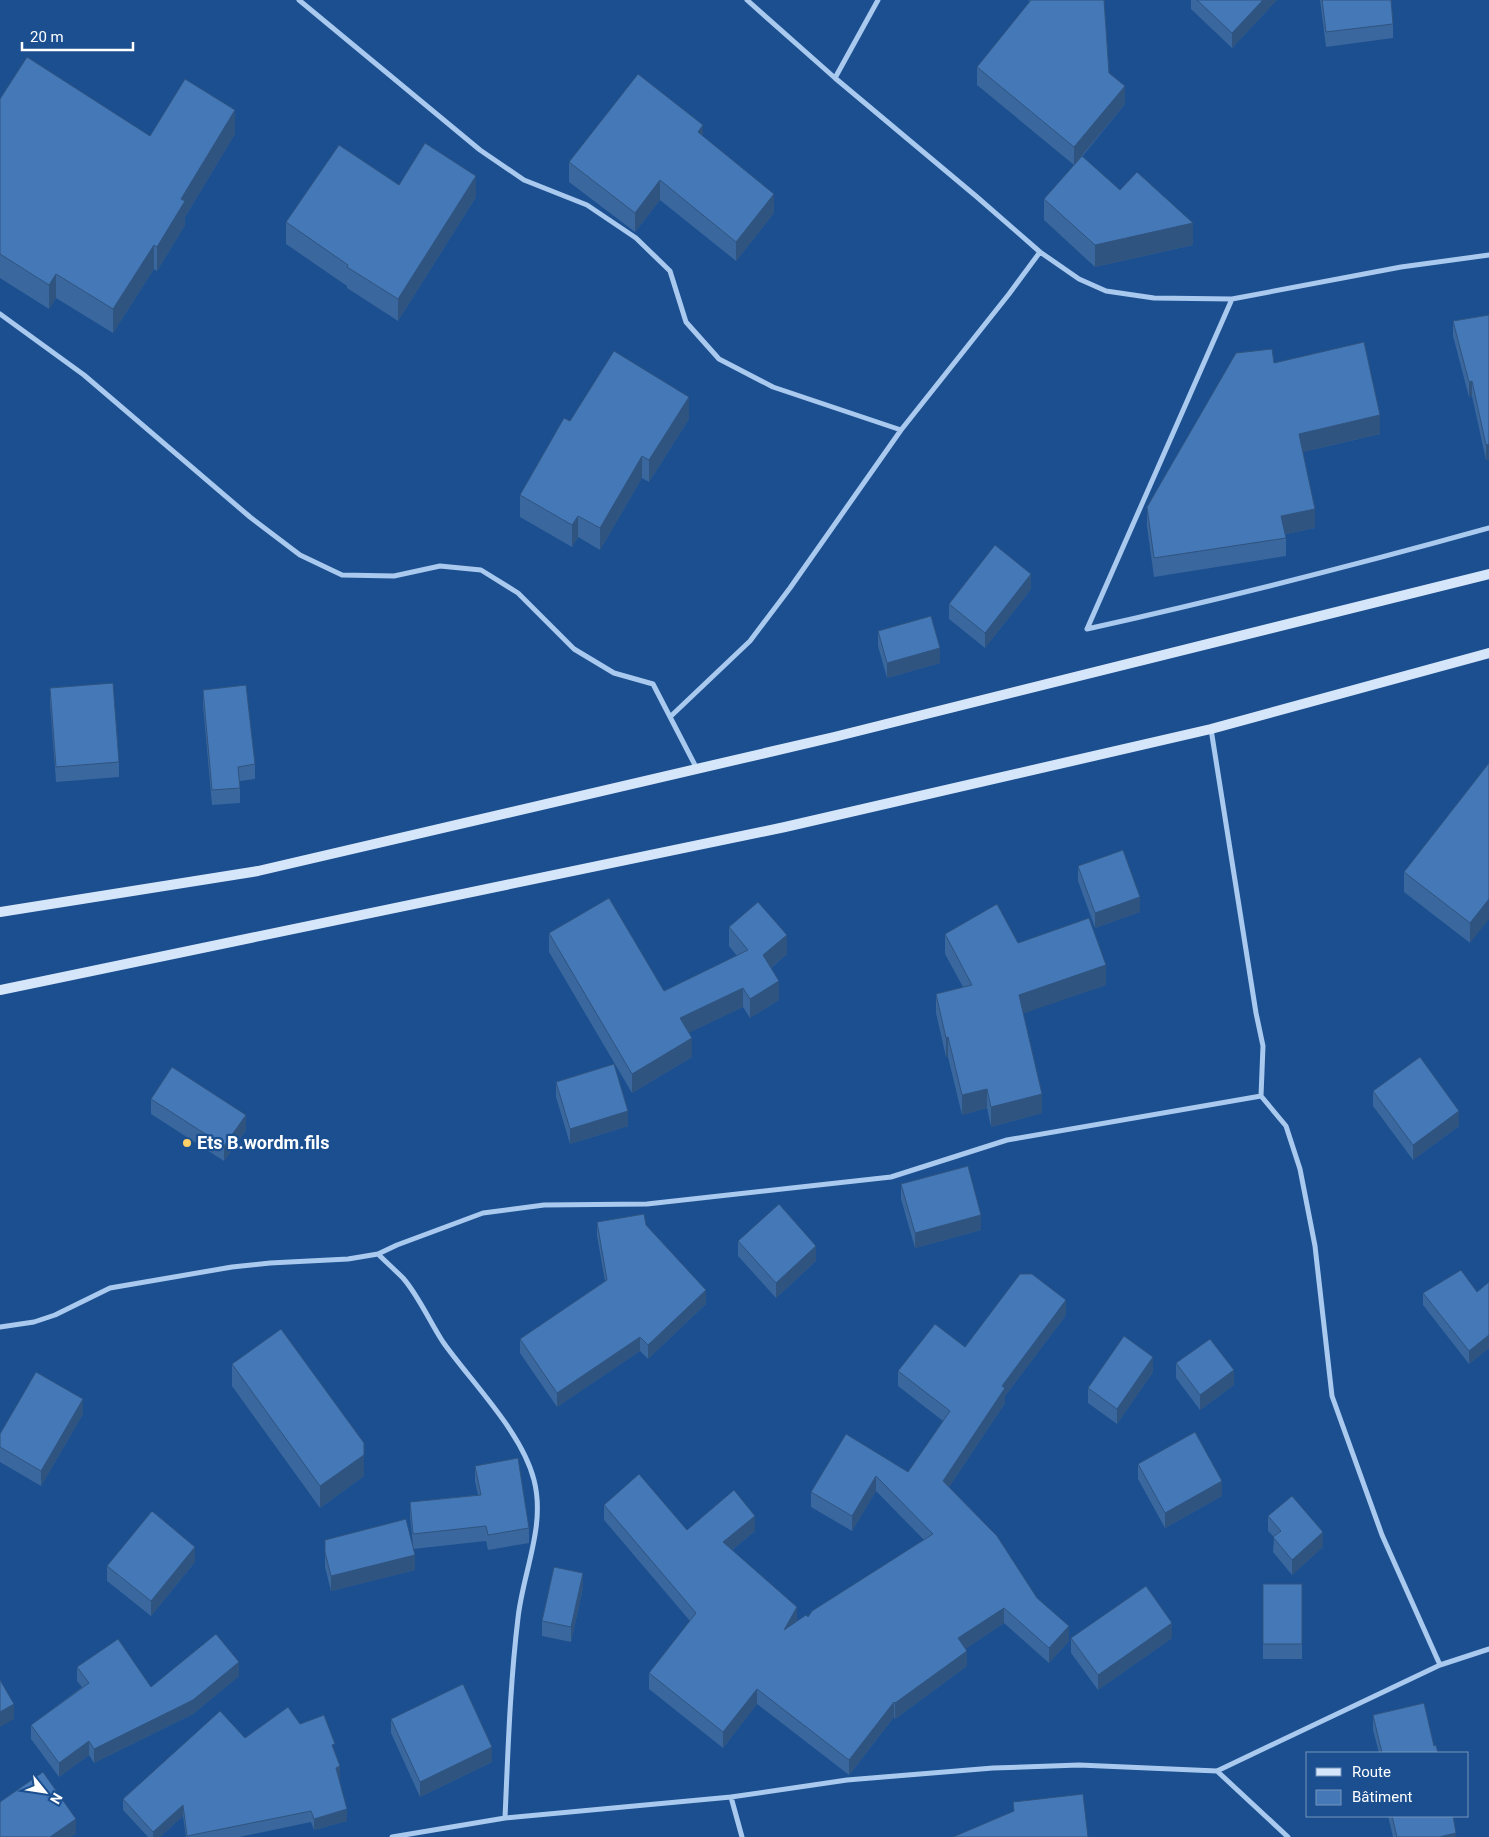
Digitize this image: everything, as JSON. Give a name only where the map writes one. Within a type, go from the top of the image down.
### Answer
[{"type":"main road","points":[[0,912],[258,871],[834,738],[1489,574]]},
{"type":"main road","points":[[0,990],[785,827],[1211,729],[1489,653]]},
{"type":"street","points":[[299,0],[480,150],[524,180],[587,206],[636,238],[670,271],[686,322],[719,359],[773,387],[900,430]]},
{"type":"street","points":[[747,0],[835,78],[1040,252],[1079,279],[1106,291],[1154,298],[1232,299],[1401,268],[1489,255]]},
{"type":"street","points":[[835,78],[878,0]]},
{"type":"street","points":[[670,718],[750,641],[900,430],[1003,302],[1040,252]]},
{"type":"street","points":[[1232,299],[1087,629],[1181,608],[1374,560],[1489,528]]},
{"type":"street","points":[[0,314],[84,375],[250,517],[300,556],[342,575],[394,576],[440,566],[481,570],[518,593],[574,649],[614,673],[653,684],[697,769]]},
{"type":"street","points":[[1211,729],[1256,1013],[1263,1046],[1261,1096],[1286,1126],[1300,1169],[1315,1246],[1332,1396],[1382,1535],[1440,1665]]},
{"type":"street","points":[[0,1327],[34,1322],[55,1315],[110,1288],[232,1267],[348,1259],[378,1254],[397,1245],[490,1212],[544,1204],[647,1204],[891,1177],[1008,1140],[1261,1096]]},
{"type":"street","points":[[378,1254],[404,1279],[444,1342],[520,1443],[534,1480],[538,1509],[534,1542],[525,1575],[518,1616],[509,1724],[505,1818]]},
{"type":"street","points":[[392,1837],[505,1818],[731,1797],[848,1780],[993,1768],[1078,1765],[1217,1772],[1440,1665],[1489,1649]]},
{"type":"street","points":[[1217,1772],[1288,1837]]},
{"type":"street","points":[[731,1797],[742,1837]]},
{"type":"building","points":[[1031,0],[1104,0],[1109,73],[1125,86],[1074,147],[977,67]]},
{"type":"building","points":[[1197,0],[1263,0],[1232,33]]},
{"type":"building","points":[[1322,0],[1391,0],[1393,24],[1326,32]]},
{"type":"building","points":[[27,57],[150,136],[185,79],[235,110],[181,199],[185,201],[157,247],[154,245],[113,309],[56,274],[49,285],[0,254],[0,99]]},
{"type":"building","points":[[638,74],[703,125],[698,132],[774,194],[736,242],[660,180],[635,213],[569,162]]},
{"type":"building","points":[[425,143],[476,176],[398,299],[347,267],[348,265],[286,222],[339,145],[399,185]]},
{"type":"building","points":[[1082,156],[1120,190],[1137,172],[1193,223],[1095,245],[1044,199]]},
{"type":"building","points":[[1489,315],[1489,444],[1486,445],[1472,381],[1469,382],[1453,321]]},
{"type":"building","points":[[1364,342],[1380,415],[1299,434],[1315,509],[1281,516],[1286,538],[1154,558],[1147,507],[1236,353],[1272,349],[1274,363]]},
{"type":"building","points":[[614,351],[689,397],[649,460],[642,456],[600,528],[578,516],[572,525],[520,495],[564,418],[570,421]]},
{"type":"building","points":[[995,545],[1031,574],[985,633],[949,604]]},
{"type":"building","points":[[931,616],[940,648],[887,663],[878,631]]},
{"type":"building","points":[[113,683],[119,762],[56,767],[50,688]]},
{"type":"building","points":[[246,685],[255,764],[238,767],[240,788],[212,790],[203,690]]},
{"type":"building","points":[[1489,763],[1489,899],[1470,923],[1404,872]]},
{"type":"building","points":[[1123,850],[1140,897],[1095,913],[1078,866]]},
{"type":"building","points":[[609,898],[664,991],[748,950],[729,927],[758,902],[787,935],[763,955],[779,981],[750,999],[743,988],[680,1018],[692,1038],[632,1074],[549,933]]},
{"type":"building","points":[[997,904],[1018,943],[1089,918],[1106,965],[1019,995],[1042,1094],[991,1107],[987,1089],[962,1095],[936,994],[972,985],[945,934]]},
{"type":"building","points":[[1420,1057],[1459,1111],[1413,1145],[1373,1091]]},
{"type":"building","points":[[614,1064],[628,1111],[570,1129],[556,1082]]},
{"type":"building","points":[[172,1067],[246,1115],[224,1146],[151,1099]]},
{"type":"building","points":[[968,1166],[981,1215],[915,1233],[901,1184]]},
{"type":"building","points":[[779,1204],[816,1246],[776,1283],[738,1241]]},
{"type":"building","points":[[644,1214],[646,1225],[706,1290],[648,1345],[640,1337],[557,1393],[520,1339],[607,1280],[597,1222]]},
{"type":"building","points":[[1461,1270],[1477,1292],[1489,1282],[1489,1335],[1469,1351],[1423,1293]]},
{"type":"building","points":[[1020,1274],[1032,1274],[1066,1300],[1002,1386],[1005,1388],[943,1481],[997,1536],[1037,1598],[1069,1626],[1049,1648],[1004,1608],[958,1638],[967,1651],[894,1702],[849,1760],[757,1689],[723,1732],[649,1673],[696,1613],[604,1505],[639,1474],[687,1530],[734,1490],[755,1516],[723,1542],[797,1607],[784,1630],[806,1615],[808,1617],[812,1611],[933,1534],[876,1476],[852,1516],[811,1492],[846,1434],[908,1472],[950,1411],[898,1371],[935,1324],[965,1347]]},
{"type":"building","points":[[281,1329],[364,1443],[364,1455],[320,1486],[232,1364]]},
{"type":"building","points":[[1124,1336],[1153,1357],[1117,1409],[1088,1388]]},
{"type":"building","points":[[1210,1339],[1234,1370],[1200,1395],[1176,1363]]},
{"type":"building","points":[[36,1372],[83,1399],[41,1471],[0,1447],[0,1434]]},
{"type":"building","points":[[1195,1432],[1222,1481],[1165,1513],[1138,1464]]},
{"type":"building","points":[[518,1458],[529,1528],[488,1535],[486,1526],[413,1534],[410,1502],[481,1495],[475,1466]]},
{"type":"building","points":[[1292,1496],[1323,1532],[1292,1560],[1273,1537],[1281,1531],[1268,1516]]},
{"type":"building","points":[[152,1511],[195,1547],[151,1601],[107,1566]]},
{"type":"building","points":[[406,1519],[415,1555],[331,1576],[325,1552],[325,1540]]},
{"type":"building","points":[[554,1567],[583,1573],[571,1627],[542,1621]]},
{"type":"building","points":[[1263,1584],[1302,1584],[1302,1644],[1263,1644]]},
{"type":"building","points":[[1146,1586],[1172,1623],[1098,1675],[1071,1638]]},
{"type":"building","points":[[216,1634],[239,1662],[193,1700],[94,1749],[89,1741],[59,1763],[31,1725],[89,1683],[77,1667],[118,1639],[151,1687]]},
{"type":"building","points":[[0,1680],[14,1704],[0,1712]]},
{"type":"building","points":[[463,1684],[492,1747],[420,1782],[391,1719]]},
{"type":"building","points":[[1424,1703],[1434,1746],[1436,1745],[1438,1752],[1382,1752],[1373,1715]]},
{"type":"building","points":[[288,1707],[300,1724],[324,1715],[335,1744],[332,1745],[340,1766],[336,1768],[347,1809],[314,1819],[311,1811],[187,1836],[183,1805],[153,1832],[123,1799],[220,1711],[245,1738]]},
{"type":"building","points":[[43,1772],[76,1819],[50,1837],[0,1837],[0,1802]]},
{"type":"building","points":[[1083,1794],[1088,1837],[953,1837],[1014,1811],[1013,1802]]},
{"type":"building","points":[[1392,1817],[1453,1817],[1456,1833],[1439,1837],[1397,1837]]},
{"type":"place","name":"Ets B.wordm.fils","points":[[187,1143]]}]
